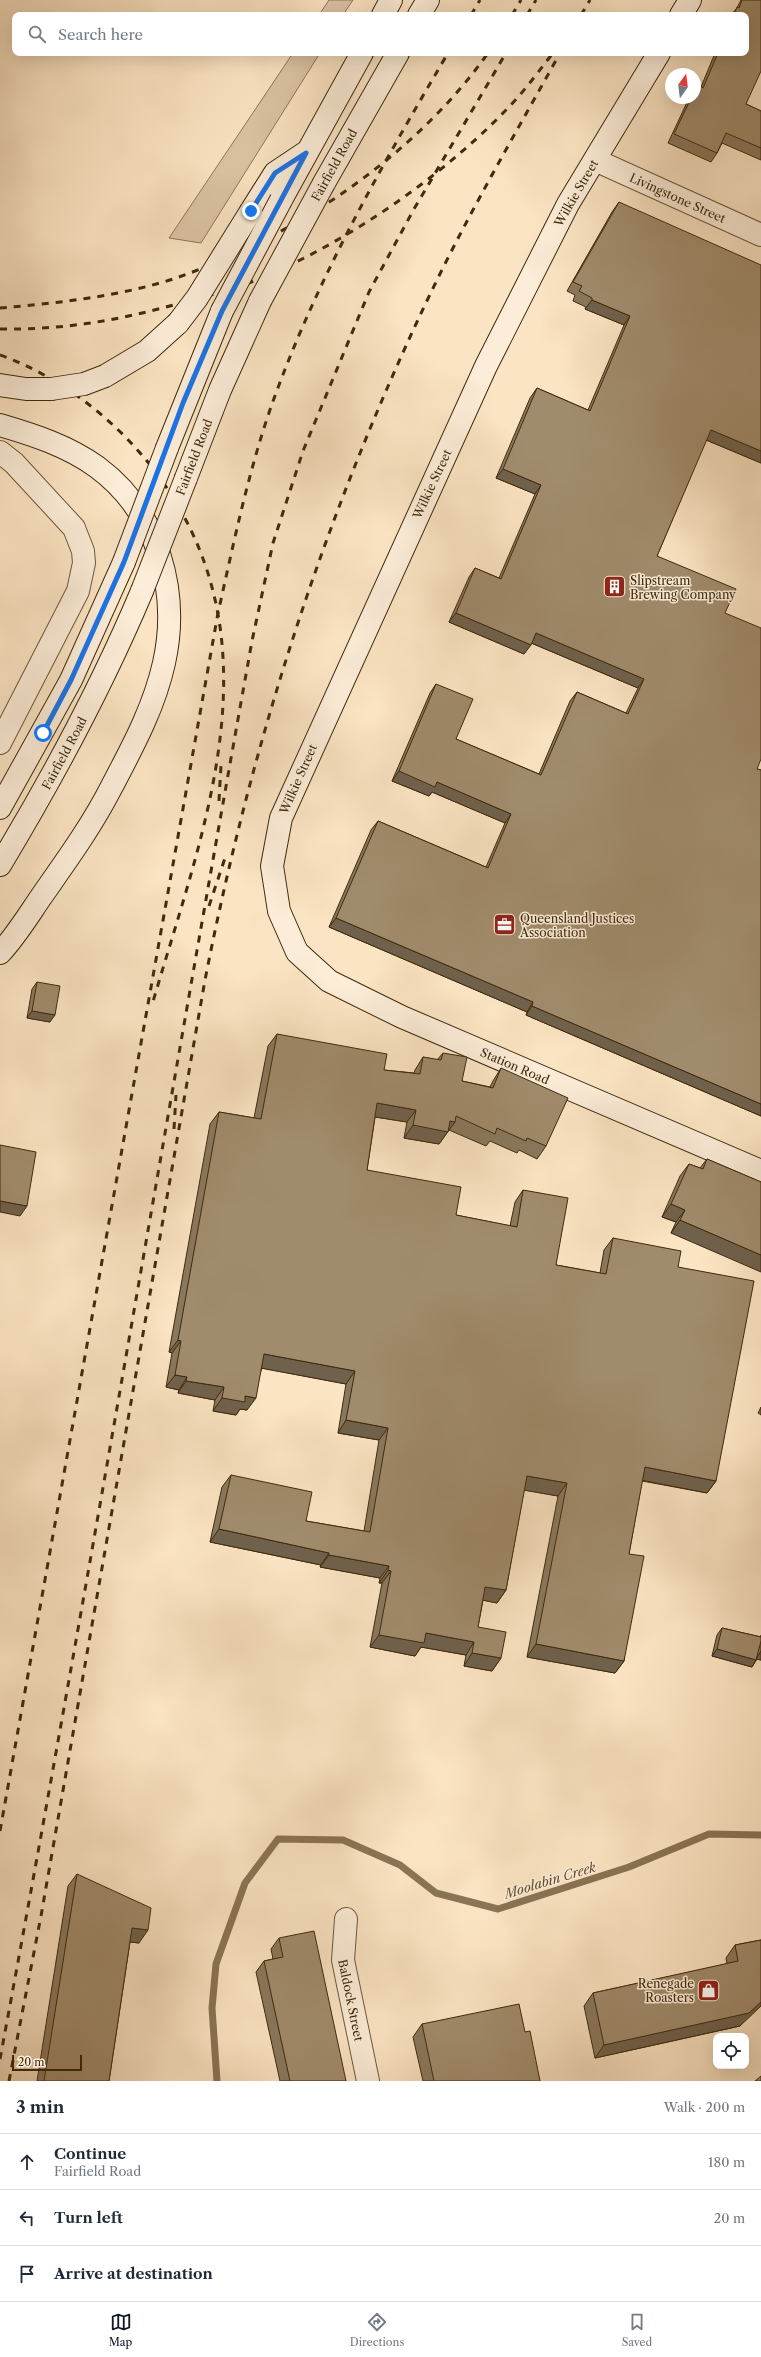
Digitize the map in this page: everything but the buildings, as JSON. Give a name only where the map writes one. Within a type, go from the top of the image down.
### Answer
[{"type":"main road","points":[[385,12],[391,0]]},
{"type":"main road","points":[[421,12],[428,0]]},
{"type":"main road","points":[[683,12],[690,0]]},
{"type":"main road","points":[[0,808],[71,680],[124,562],[167,448],[222,311],[306,153],[360,56]]},
{"type":"main road","name":"Fairfield Road","points":[[0,865],[93,700],[142,591],[223,382],[260,300],[396,56]]},
{"type":"main road","name":"Wilkie Street","points":[[288,935],[278,911],[272,866],[281,818],[486,366],[568,204],[657,56]]},
{"type":"main road","points":[[0,385],[26,389],[51,389],[84,384],[105,376],[147,351],[178,323],[197,298],[275,173],[306,153]]},
{"type":"main road","name":"Livingstone Street","points":[[595,160],[761,235]]},
{"type":"main road","points":[[0,425],[32,435],[77,455],[96,467],[124,492],[148,528],[156,548],[165,573],[170,612],[164,664],[140,733],[90,827],[0,953]]},
{"type":"main road","points":[[0,452],[14,463],[74,528],[82,546],[84,563],[78,591],[0,743]]},
{"type":"main road","name":"Station Road","points":[[288,935],[297,952],[329,981],[402,1017],[761,1171]]},
{"type":"main road","name":"Baldock Street","points":[[346,1919],[343,1960],[368,2081]]},
{"type":"shaded area","points":[[329,0],[353,0],[345,12],[321,12]]},
{"type":"shaded area","points":[[291,56],[318,56],[201,243],[169,238]]},
{"type":"waterway","name":"Moolabin Creek","points":[[217,2081],[212,2008],[216,1964],[245,1883],[278,1839],[343,1840],[400,1865],[436,1893],[498,1909],[629,1867],[709,1834],[761,1835]]},
{"type":"railway","points":[[473,12],[480,0]]},
{"type":"railway","points":[[514,12],[521,0]]},
{"type":"railway","points":[[529,12],[536,0]]},
{"type":"railway","points":[[583,12],[590,0]]},
{"type":"railway","points":[[0,1831],[218,613],[244,498],[269,413],[296,342],[315,299],[378,174],[446,56]]},
{"type":"railway","points":[[0,308],[91,298],[158,284],[223,260],[266,239],[309,215],[350,188],[389,158],[426,125],[459,90],[486,56]]},
{"type":"railway","points":[[0,2059],[65,1705],[252,641],[273,543],[303,451],[369,292],[414,209],[504,56]]},
{"type":"railway","points":[[0,329],[47,328],[115,319],[231,289],[282,269],[356,229],[393,205],[428,179],[492,124],[519,96],[551,56]]},
{"type":"railway","points":[[9,2081],[41,1916],[205,980],[224,890],[246,800],[270,712],[298,624],[328,537],[361,451],[397,366],[436,282],[481,195],[558,56]]},
{"type":"railway","points":[[0,355],[43,374],[64,387],[102,415],[136,448],[151,466],[191,531],[214,596],[223,663],[221,731],[210,799],[193,868],[152,1005]]},
{"type":"railway","points":[[219,801],[221,765]]},
{"type":"railway","points":[[209,906],[225,858]]},
{"type":"railway","points":[[174,1129],[176,1095]]},
{"type":"place","name":"Slipstream Brewing Company","points":[[615,587]]},
{"type":"place","name":"Queensland Justices Association","points":[[505,925]]},
{"type":"place","name":"Renegade Roasters","points":[[709,1990]]},
{"type":"route","points":[[43,733],[71,680],[124,562],[183,403],[229,295],[306,153],[275,173],[251,211]]}]
